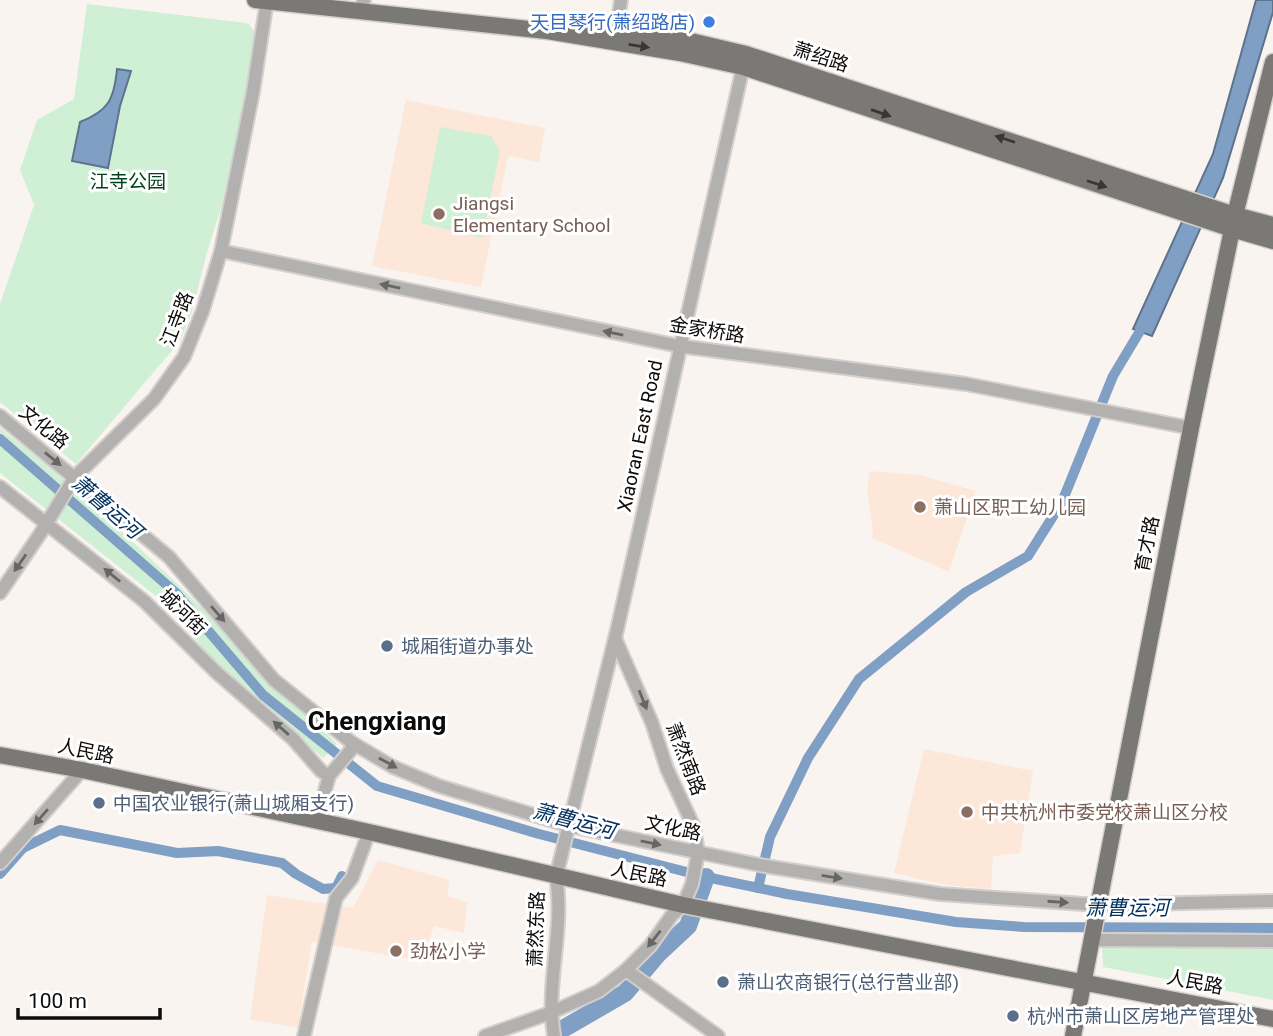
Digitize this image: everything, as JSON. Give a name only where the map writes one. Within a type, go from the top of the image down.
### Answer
[{"type":"main road","name":"萧绍路","points":[[339,0],[617,28],[678,37],[1233,222]]},
{"type":"main road","points":[[263,1],[547,30],[745,61]]},
{"type":"main road","name":"育才路","points":[[1073,1036],[1233,222],[1273,62]]},
{"type":"main road","points":[[1233,222],[1273,225]]},
{"type":"main road","points":[[1233,222],[1273,241]]},
{"type":"main road","name":"人民路","points":[[0,755],[369,832],[683,905],[1273,1019]]},
{"type":"street","points":[[617,28],[621,0]]},
{"type":"street","name":"江寺路","points":[[0,593],[75,477],[154,400],[184,357],[203,310],[221,251],[253,92],[263,1]]},
{"type":"street","name":"Xiaoran East Road","points":[[569,829],[615,638],[745,61]]},
{"type":"street","name":"金家桥路","points":[[221,251],[679,346],[966,384],[1191,428]]},
{"type":"street","name":"文化路","points":[[0,415],[169,557],[274,680],[355,745],[393,767],[439,786],[569,829],[697,856],[940,894],[1098,905],[1273,901]]},
{"type":"street","name":"城河街","points":[[0,487],[144,601],[216,672],[293,739],[328,776]]},
{"type":"street","name":"萧然南路","points":[[485,1036],[550,1013],[600,991],[626,971],[650,946],[672,915],[683,905],[692,884],[697,856],[694,827],[667,769],[652,723],[615,638]]},
{"type":"street","points":[[317,821],[328,776],[355,745]]},
{"type":"street","points":[[0,863],[82,770]]},
{"type":"street","name":"萧然东路","points":[[554,1036],[550,1013],[560,900],[556,877],[569,829]]},
{"type":"street","points":[[304,1036],[336,898],[352,878],[369,832]]},
{"type":"street","points":[[1091,940],[1273,941]]},
{"type":"street","points":[[626,971],[719,1036]]},
{"type":"shaded area","name":"Jiangsi Elementary School","points":[[406,100],[545,128],[539,162],[508,156],[481,287],[372,266]]},
{"type":"shaded area","name":"萧山区职工幼儿园","points":[[870,471],[919,475],[976,491],[949,572],[872,538],[867,489]]},
{"type":"shaded area","name":"中共杭州市委党校萧山区分校","points":[[924,749],[1033,771],[1020,853],[993,856],[991,889],[946,885],[894,873]]},
{"type":"shaded area","name":"劲松小学","points":[[378,860],[449,880],[448,896],[467,903],[464,933],[434,926],[422,961],[312,942],[298,1028],[250,1019],[267,895],[353,908]]},
{"type":"green space","name":"江寺公园","points":[[87,4],[249,24],[255,39],[247,91],[221,208],[192,312],[180,341],[76,464],[0,402],[0,304],[34,205],[20,170],[37,120],[74,99]]},
{"type":"green space","points":[[440,127],[491,136],[500,151],[482,238],[421,223]]},
{"type":"green space","points":[[0,428],[132,541],[337,744],[323,758],[214,663],[171,608],[0,473]]},
{"type":"green space","points":[[1273,946],[1273,1000],[1103,967],[1102,947]]},
{"type":"water","points":[[1256,0],[1273,0],[1273,12],[1223,178],[1152,336],[1133,329],[1213,154]]},
{"type":"water","points":[[117,69],[131,71],[120,106],[108,168],[72,161],[80,122],[103,109],[108,103],[114,89]]},
{"type":"waterway","points":[[758,888],[770,837],[808,758],[859,679],[966,592],[1028,556],[1062,502],[1113,376],[1140,331]]},
{"type":"waterway","name":"萧曹运河","points":[[0,439],[176,593],[263,695],[377,786],[539,834],[706,877],[787,894],[956,922],[1024,927],[1273,928]]},
{"type":"waterway","points":[[0,874],[23,848],[60,830],[177,853],[218,851],[282,863],[323,889],[336,888],[342,876]]},
{"type":"waterway","points":[[698,899],[706,877]]},
{"type":"waterway","points":[[561,1030],[625,993],[658,954],[688,926],[692,915]]},
{"type":"place","name":"天目琴行(萧绍路店)","points":[[709,22]]},
{"type":"place","name":"Jiangsi Elementary School","points":[[439,214]]},
{"type":"place","name":"萧山区职工幼儿园","points":[[920,507]]},
{"type":"place","name":"城厢街道办事处","points":[[387,646]]},
{"type":"place","name":"中国农业银行(萧山城厢支行)","points":[[99,803]]},
{"type":"place","name":"中共杭州市委党校萧山区分校","points":[[967,812]]},
{"type":"place","name":"劲松小学","points":[[396,951]]},
{"type":"place","name":"萧山农商银行(总行营业部)","points":[[723,982]]},
{"type":"place","name":"杭州市萧山区房地产管理处","points":[[1013,1016]]},
{"type":"district","name":"Chengxiang","points":[[377,721]]}]
